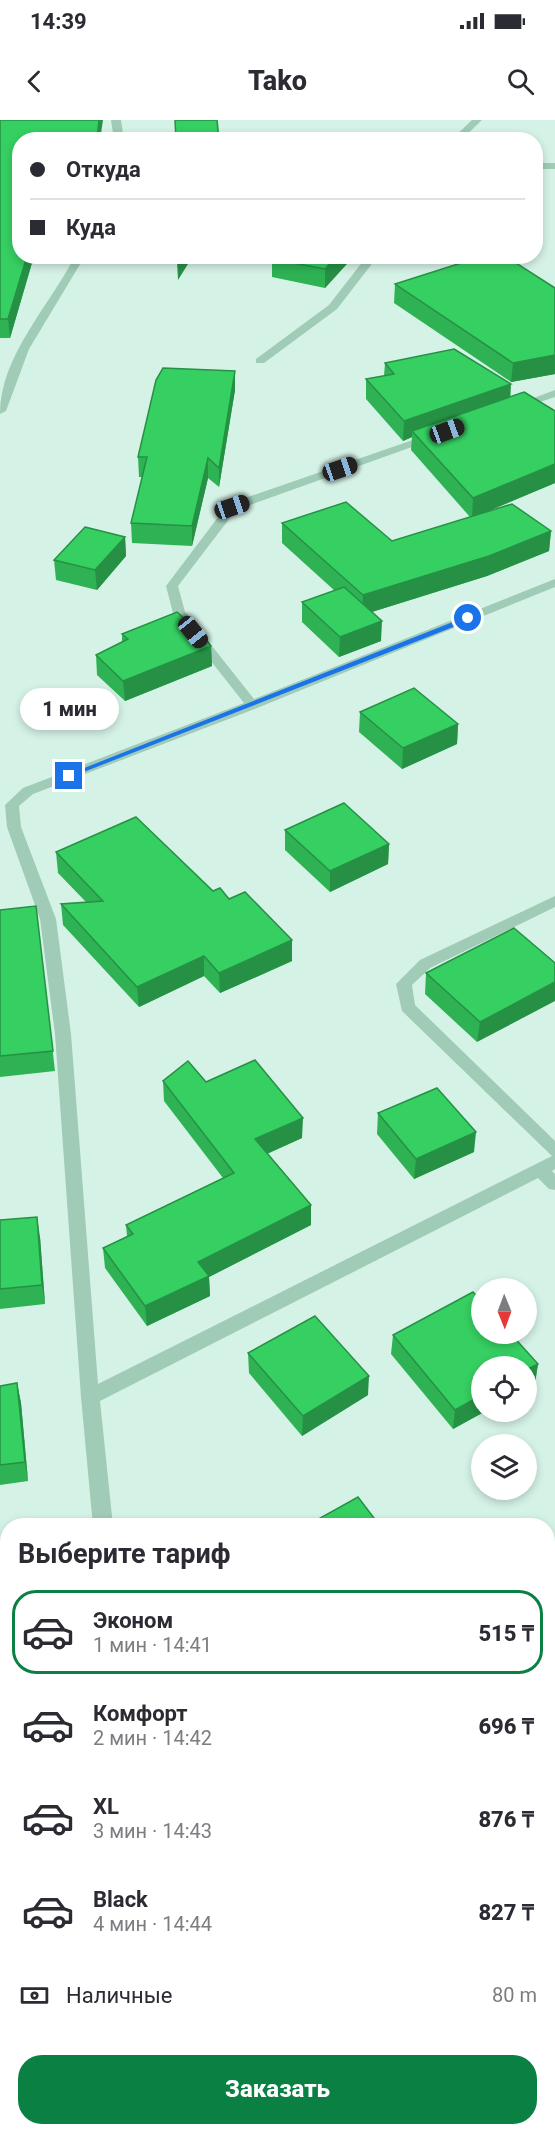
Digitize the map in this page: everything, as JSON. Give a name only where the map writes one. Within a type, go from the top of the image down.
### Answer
[{"type":"street","points":[[464,132],[477,120]]},
{"type":"street","points":[[0,411],[24,349],[76,264]]},
{"type":"street","points":[[260,361],[333,307],[368,264]]},
{"type":"street","points":[[499,413],[555,393]]},
{"type":"street","points":[[252,705],[178,613],[172,586],[232,507],[444,432]]},
{"type":"street","points":[[102,1518],[90,1396],[62,1022],[48,919],[14,827],[12,805],[28,791],[252,705],[555,583]]},
{"type":"street","points":[[555,901],[424,964],[404,984],[408,1007],[555,1151]]},
{"type":"street","points":[[90,1396],[548,1166],[555,1184]]},
{"type":"building","points":[[0,120],[99,120],[98,132],[12,132],[12,264],[25,264],[8,319],[0,319]]},
{"type":"building","points":[[175,120],[217,120],[218,132],[176,132]]},
{"type":"building","points":[[298,264],[330,264],[325,269]]},
{"type":"building","points":[[458,264],[518,264],[555,288],[555,355],[513,363],[395,284]]},
{"type":"building","points":[[454,349],[511,384],[404,421],[366,379],[394,374],[385,363]]},
{"type":"building","points":[[163,368],[235,371],[219,468],[208,458],[192,526],[131,523],[147,457],[138,457],[156,380]]},
{"type":"building","points":[[524,392],[555,411],[555,464],[473,498],[412,431]]},
{"type":"building","points":[[346,502],[392,541],[512,504],[551,531],[489,556],[363,595],[282,523]]},
{"type":"building","points":[[85,527],[125,537],[95,570],[54,560]]},
{"type":"building","points":[[344,587],[382,621],[340,637],[302,602]]},
{"type":"building","points":[[177,612],[201,633],[211,646],[123,681],[96,655],[128,639],[122,634]]},
{"type":"building","points":[[414,688],[458,724],[403,748],[360,712]]},
{"type":"building","points":[[344,803],[389,844],[330,871],[285,830]]},
{"type":"building","points":[[136,817],[213,891],[220,888],[229,899],[245,892],[292,940],[219,973],[204,956],[137,987],[61,904],[103,901],[56,852]]},
{"type":"building","points":[[36,906],[53,1051],[0,1056],[0,910]]},
{"type":"building","points":[[514,928],[555,963],[555,982],[480,1022],[426,973]]},
{"type":"building","points":[[255,1060],[303,1118],[255,1139],[311,1205],[198,1262],[209,1276],[145,1306],[103,1248],[133,1234],[126,1225],[234,1173],[163,1081],[188,1061],[206,1082]]},
{"type":"building","points":[[437,1088],[476,1132],[416,1159],[378,1113]]},
{"type":"building","points":[[37,1217],[42,1285],[0,1289],[0,1220]]},
{"type":"building","points":[[471,1293],[471,1344],[520,1344],[531,1356],[471,1356],[471,1401],[455,1410],[393,1335]]},
{"type":"building","points":[[315,1316],[369,1376],[303,1416],[248,1353]]},
{"type":"building","points":[[17,1383],[25,1462],[0,1465],[0,1386]]},
{"type":"building","points":[[358,1497],[374,1518],[320,1518]]},
{"type":"route","points":[[69,776],[468,618]]}]
